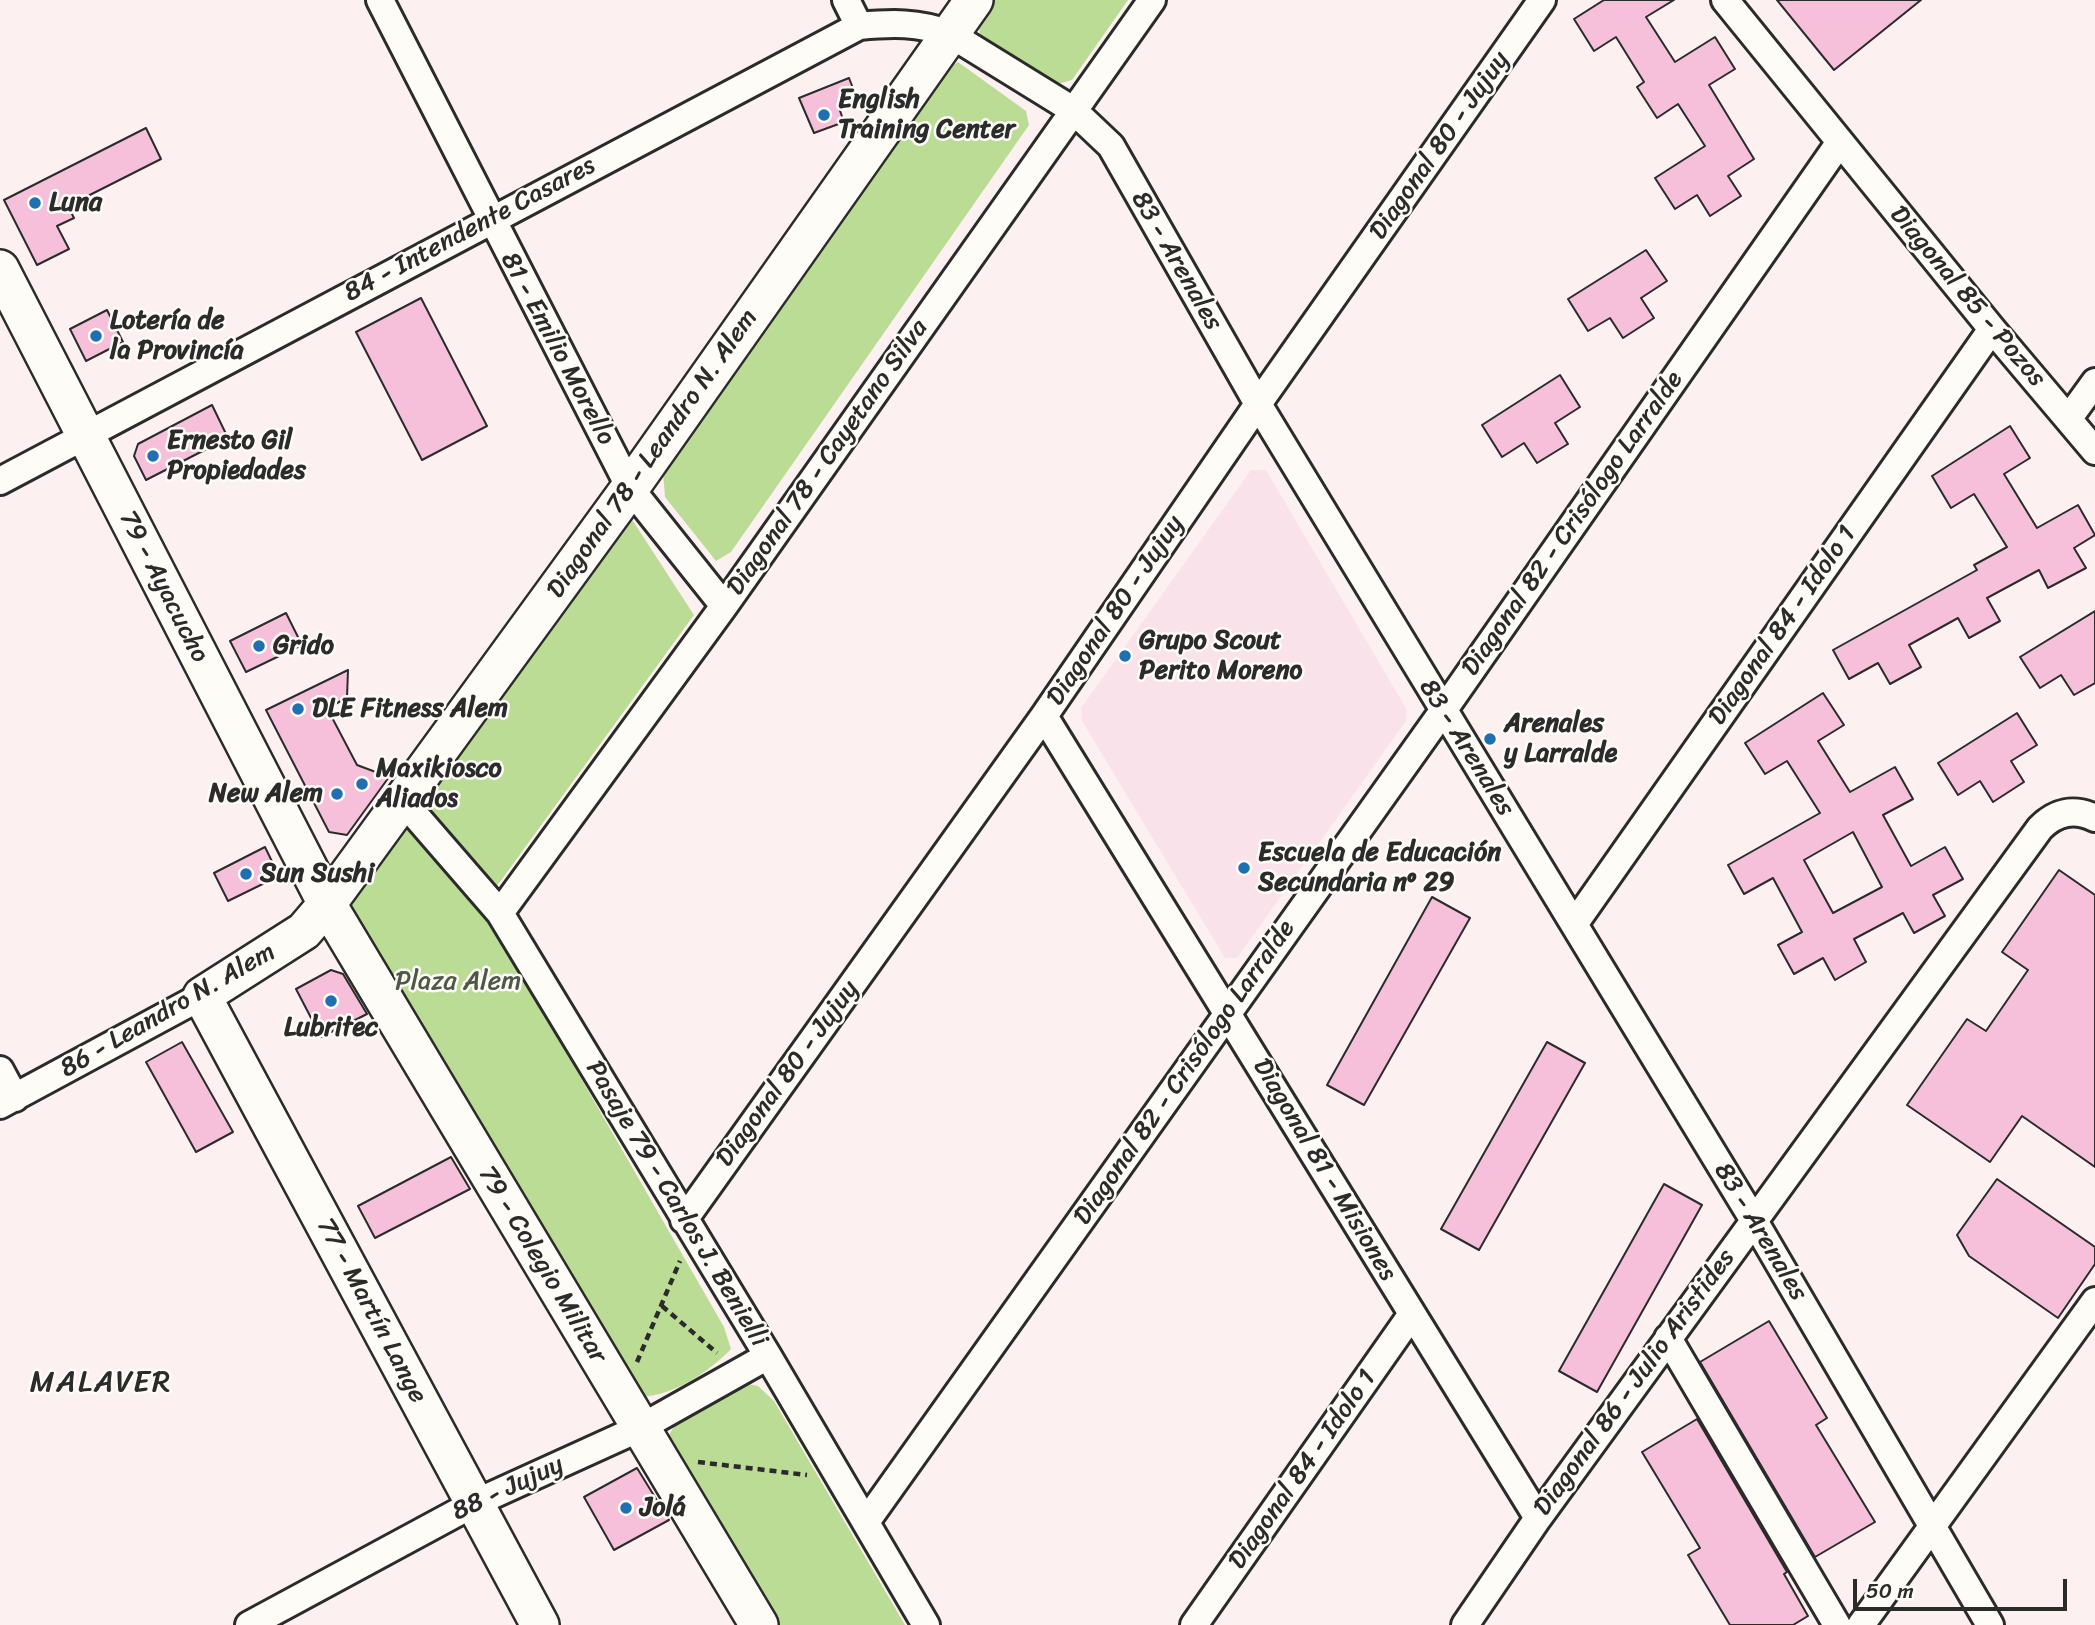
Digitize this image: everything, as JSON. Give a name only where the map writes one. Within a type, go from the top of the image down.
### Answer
[{"type":"street","name":"81 - Emilio Morello","points":[[380,0],[489,219],[630,488],[724,606]]},
{"type":"street","points":[[846,0],[859,26]]},
{"type":"street","name":"Diagonal 78 - Leandro N. Alem","points":[[327,904],[630,488],[974,0]]},
{"type":"street","name":"Diagonal 78 - Cayetano Silva","points":[[500,913],[724,606],[1152,0]]},
{"type":"street","name":"Diagonal 80 - Jujuy","points":[[684,1220],[1044,716],[1258,404],[1542,0]]},
{"type":"street","name":"Diagonal 85 - Pozos","points":[[1725,0],[1992,329],[2095,451]]},
{"type":"street","name":"84 - Intendente Casares","points":[[0,481],[489,219],[859,26],[901,22],[928,26],[950,34]]},
{"type":"street","name":"83 - Arenales","points":[[950,34],[1073,110],[1111,146],[1258,404],[1753,1219],[1990,1625]]},
{"type":"street","name":"Diagonal 82 - Crisólogo Larralde","points":[[866,1522],[1443,711],[1840,142]]},
{"type":"street","name":"79 - Ayacucho","points":[[0,269],[327,904]]},
{"type":"street","name":"Diagonal 84 - Idolo 1","points":[[1575,923],[1992,329]]},
{"type":"street","points":[[2069,418],[2095,382]]},
{"type":"street","name":"Diagonal 81 - Misiones","points":[[1044,716],[1229,1012],[1538,1518]]},
{"type":"street","name":"Pasaje 79 - Carlos J. Benielli","points":[[403,801],[500,913],[768,1356],[926,1625]]},
{"type":"street","name":"Diagonal 86 - Julio Aristides","points":[[1465,1625],[1538,1518],[1753,1219],[2039,828],[2049,818],[2063,812],[2078,812],[2095,818]]},
{"type":"street","name":"86 - Leandro N. Alem","points":[[7,1101],[202,996],[304,931],[327,904]]},
{"type":"street","name":"79 - Colegio Militar","points":[[327,904],[759,1625]]},
{"type":"street","name":"77 - Martín Lange","points":[[202,996],[540,1625]]},
{"type":"street","points":[[0,1070],[7,1101]]},
{"type":"street","points":[[1861,1625],[1931,1524],[2095,1301]]},
{"type":"street","name":"Diagonal 84 - Idolo 1","points":[[1194,1625],[1412,1314]]},
{"type":"street","points":[[1668,1338],[1837,1625]]},
{"type":"street","name":"88 - Jujuy","points":[[249,1625],[475,1503],[640,1428],[768,1356]]},
{"type":"path","points":[[698,1243],[682,1256],[662,1306],[640,1428],[810,1475]]},
{"type":"path","points":[[662,1306],[739,1372]]},
{"type":"shaded area","points":[[1251,470],[1266,470],[1407,710],[1406,721],[1237,958],[1225,958],[1082,721],[1081,708]]},
{"type":"green space","points":[[993,0],[1128,0],[1072,80],[1050,86],[981,41],[978,21]]},
{"type":"green space","points":[[958,62],[1026,111],[1029,125],[731,552],[716,561],[665,497],[663,471],[945,70]]},
{"type":"green space","points":[[631,518],[694,615],[497,886],[421,805]]},
{"type":"green space","name":"Plaza Alem","points":[[400,828],[412,832],[471,897],[498,934],[724,1327],[731,1349],[690,1381],[666,1392],[641,1397],[351,915],[351,897]]},
{"type":"green space","points":[[744,1383],[758,1386],[774,1401],[905,1625],[772,1625],[668,1451],[669,1435],[678,1420]]},
{"type":"building","points":[[1604,0],[1674,0],[1646,17],[1675,62],[1715,37],[1735,69],[1709,85],[1754,159],[1728,176],[1741,196],[1710,216],[1697,195],[1675,209],[1655,178],[1705,146],[1678,104],[1657,118],[1637,87],[1644,82],[1616,37],[1594,51],[1574,19]]},
{"type":"building","points":[[1777,0],[1921,0],[1834,70]]},
{"type":"building","name":"English Training Center","points":[[849,78],[858,101],[839,108],[844,122],[814,133],[799,98]]},
{"type":"building","points":[[146,128],[161,159],[68,206],[74,218],[57,226],[69,249],[37,265],[4,200]]},
{"type":"building","points":[[1646,250],[1667,281],[1641,298],[1654,318],[1623,338],[1610,318],[1588,331],[1568,299]]},
{"type":"building","points":[[421,298],[487,426],[422,460],[356,332]]},
{"type":"building","name":"Lotería de la Provincía","points":[[107,310],[123,342],[86,361],[70,329]]},
{"type":"building","points":[[1560,375],[1580,407],[1555,423],[1568,444],[1537,463],[1524,443],[1502,457],[1482,425]]},
{"type":"building","points":[[212,405],[228,438],[146,480],[134,456],[138,444]]},
{"type":"building","points":[[2010,426],[2030,458],[2004,474],[2037,528],[2078,505],[2095,535],[2074,548],[2086,568],[2048,588],[2039,570],[1987,598],[2000,621],[1969,638],[1958,618],[1909,645],[1921,667],[1890,684],[1878,663],[1849,679],[1833,650],[1977,570],[1974,565],[2007,547],[1974,494],[1951,508],[1932,476]]},
{"type":"building","points":[[2095,611],[2095,683],[2074,695],[2061,675],[2040,688],[2020,657]]},
{"type":"building","points":[[286,613],[302,645],[246,672],[230,641]]},
{"type":"building","points":[[348,670],[347,698],[327,708],[357,765],[389,777],[347,835],[329,832],[266,710]]},
{"type":"building","points":[[1823,693],[1844,725],[1818,741],[1850,792],[1895,767],[1913,799],[1883,815],[1911,866],[1945,847],[1963,879],[1933,895],[1945,916],[1914,933],[1903,913],[1854,939],[1866,962],[1835,980],[1823,958],[1794,974],[1778,945],[1802,932],[1773,878],[1744,894],[1728,865],[1820,813],[1787,761],[1765,774],[1745,743]],"holes":[[[1853,832],[1882,887],[1833,913],[1804,860]]]},
{"type":"building","points":[[2017,713],[2037,745],[2011,761],[2024,782],[1993,802],[1980,781],[1958,795],[1938,763]]},
{"type":"building","name":"Sun Sushi","points":[[265,847],[279,876],[228,901],[214,873]]},
{"type":"building","points":[[2059,870],[2095,895],[2095,1167],[2022,1116],[1990,1162],[1907,1105],[1967,1019],[1986,1031],[2028,970],[2002,952]]},
{"type":"building","points":[[1432,897],[1470,918],[1364,1105],[1327,1085]]},
{"type":"building","name":"Lubritec","points":[[331,970],[343,974],[367,1014],[321,1037],[296,989]]},
{"type":"building","points":[[182,1042],[233,1132],[196,1152],[146,1062]]},
{"type":"building","points":[[1547,1042],[1585,1063],[1479,1250],[1441,1229]]},
{"type":"building","points":[[451,1157],[470,1189],[375,1238],[358,1206]]},
{"type":"building","points":[[1997,1179],[2095,1247],[2095,1264],[2058,1318],[1969,1256],[1957,1235]]},
{"type":"building","points":[[1664,1184],[1702,1205],[1597,1392],[1559,1371]]},
{"type":"building","points":[[1769,1321],[1827,1418],[1816,1425],[1875,1522],[1815,1557],[1700,1362]]},
{"type":"building","points":[[1697,1419],[1787,1572],[1784,1574],[1808,1616],[1793,1625],[1730,1625],[1688,1555],[1700,1548],[1642,1452]]},
{"type":"building","name":"Jolá","points":[[637,1468],[669,1520],[614,1550],[584,1497]]},
{"type":"place","name":"English Training Center","points":[[824,115]]},
{"type":"place","name":"Luna","points":[[35,203]]},
{"type":"place","name":"Lotería de la Provincía","points":[[96,336]]},
{"type":"place","name":"Ernesto Gil Propiedades","points":[[153,456]]},
{"type":"place","name":"Grido","points":[[259,646]]},
{"type":"place","name":"Grupo Scout Perito Moreno","points":[[1125,656]]},
{"type":"place","name":"DLE Fitness Alem","points":[[298,709]]},
{"type":"place","name":"Arenales y Larralde","points":[[1490,739]]},
{"type":"place","name":"Maxikiosco Aliados","points":[[362,784]]},
{"type":"place","name":"New Alem","points":[[337,794]]},
{"type":"place","name":"Escuela de Educación Secundaria nº 29","points":[[1244,868]]},
{"type":"place","name":"Sun Sushi","points":[[246,874]]},
{"type":"place","name":"Lubritec","points":[[331,1001]]},
{"type":"place","name":"Jolá","points":[[626,1508]]},
{"type":"district","name":"MALAVER","points":[[101,1383]]}]
